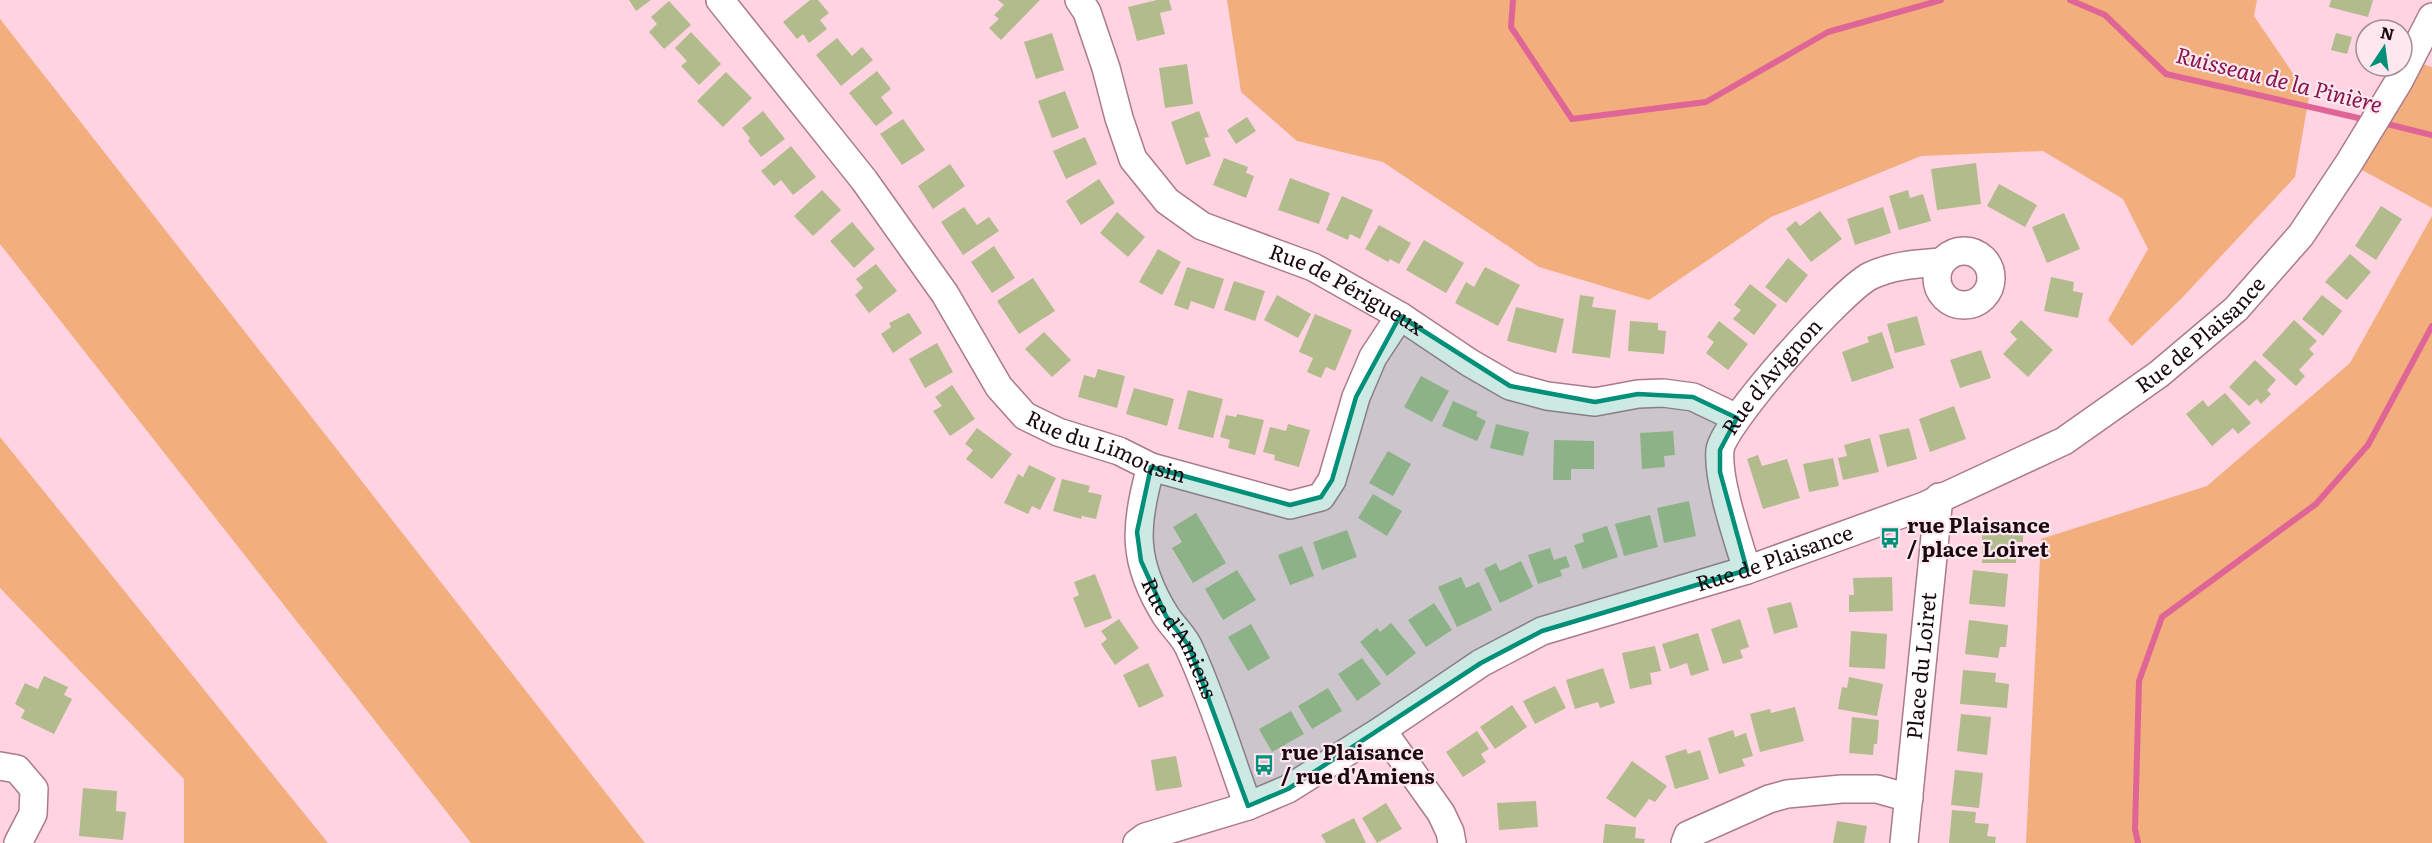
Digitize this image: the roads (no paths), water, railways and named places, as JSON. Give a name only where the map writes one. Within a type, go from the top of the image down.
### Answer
[{"type":"street","name":"Rue du Limousin","points":[[720,0],[864,180],[945,294],[999,387],[1025,416],[1058,432],[1119,451],[1151,467],[1290,505],[1321,497],[1332,480],[1356,397],[1373,357],[1400,315]]},
{"type":"street","name":"Rue de Périgueux","points":[[1079,0],[1087,12],[1107,68],[1119,118],[1133,159],[1167,201],[1202,226],[1312,267],[1400,315],[1470,363],[1510,386],[1548,396],[1595,402],[1663,393],[1694,397],[1737,418]]},
{"type":"street","name":"Rue de Plaisance","points":[[1137,843],[1145,837],[1169,828],[1248,806],[1288,789],[1382,730],[1481,663],[1542,631],[1747,570],[1924,506],[1939,497],[2064,441],[2168,367],[2236,309],[2301,235],[2382,110],[2432,16]]},
{"type":"street","name":"Rue d'Avignon","points":[[1747,570],[1720,472],[1720,450],[1725,436],[1737,418],[1820,318],[1852,288],[1869,276],[1885,270],[1904,265],[1941,262]]},
{"type":"street","name":"Rue d'Amiens","points":[[1151,467],[1141,501],[1137,532],[1141,561],[1151,588],[1166,616],[1189,646],[1248,806]]},
{"type":"street","name":"Place du Loiret","points":[[1904,843],[1939,497]]},
{"type":"street","points":[[1382,730],[1441,813],[1450,832],[1452,843]]},
{"type":"street","points":[[0,766],[17,769],[34,789],[33,814],[18,843]]},
{"type":"street","points":[[1685,843],[1688,835],[1768,799],[1787,794],[1842,789],[1878,789],[1909,798]]},
{"type":"waterway","name":"Ruisseau de la Pinière","points":[[1513,0],[1511,27],[1572,119],[1706,102],[1828,32],[1941,0]]},
{"type":"waterway","name":"Ruisseau de la Pinière","points":[[2070,0],[2105,15],[2166,74],[2367,120]]},
{"type":"waterway","name":"Ruisseau de la Pinière","points":[[2383,123],[2432,135]]},
{"type":"waterway","name":"Ruisseau de la Pinière","points":[[2138,843],[2135,829],[2139,681],[2162,617],[2316,504],[2368,445],[2432,326]]},
{"type":"place","name":"rue Plaisance / place Loiret","points":[[1890,538]]},
{"type":"place","name":"rue Plaisance / rue d'Amiens","points":[[1264,765]]}]
